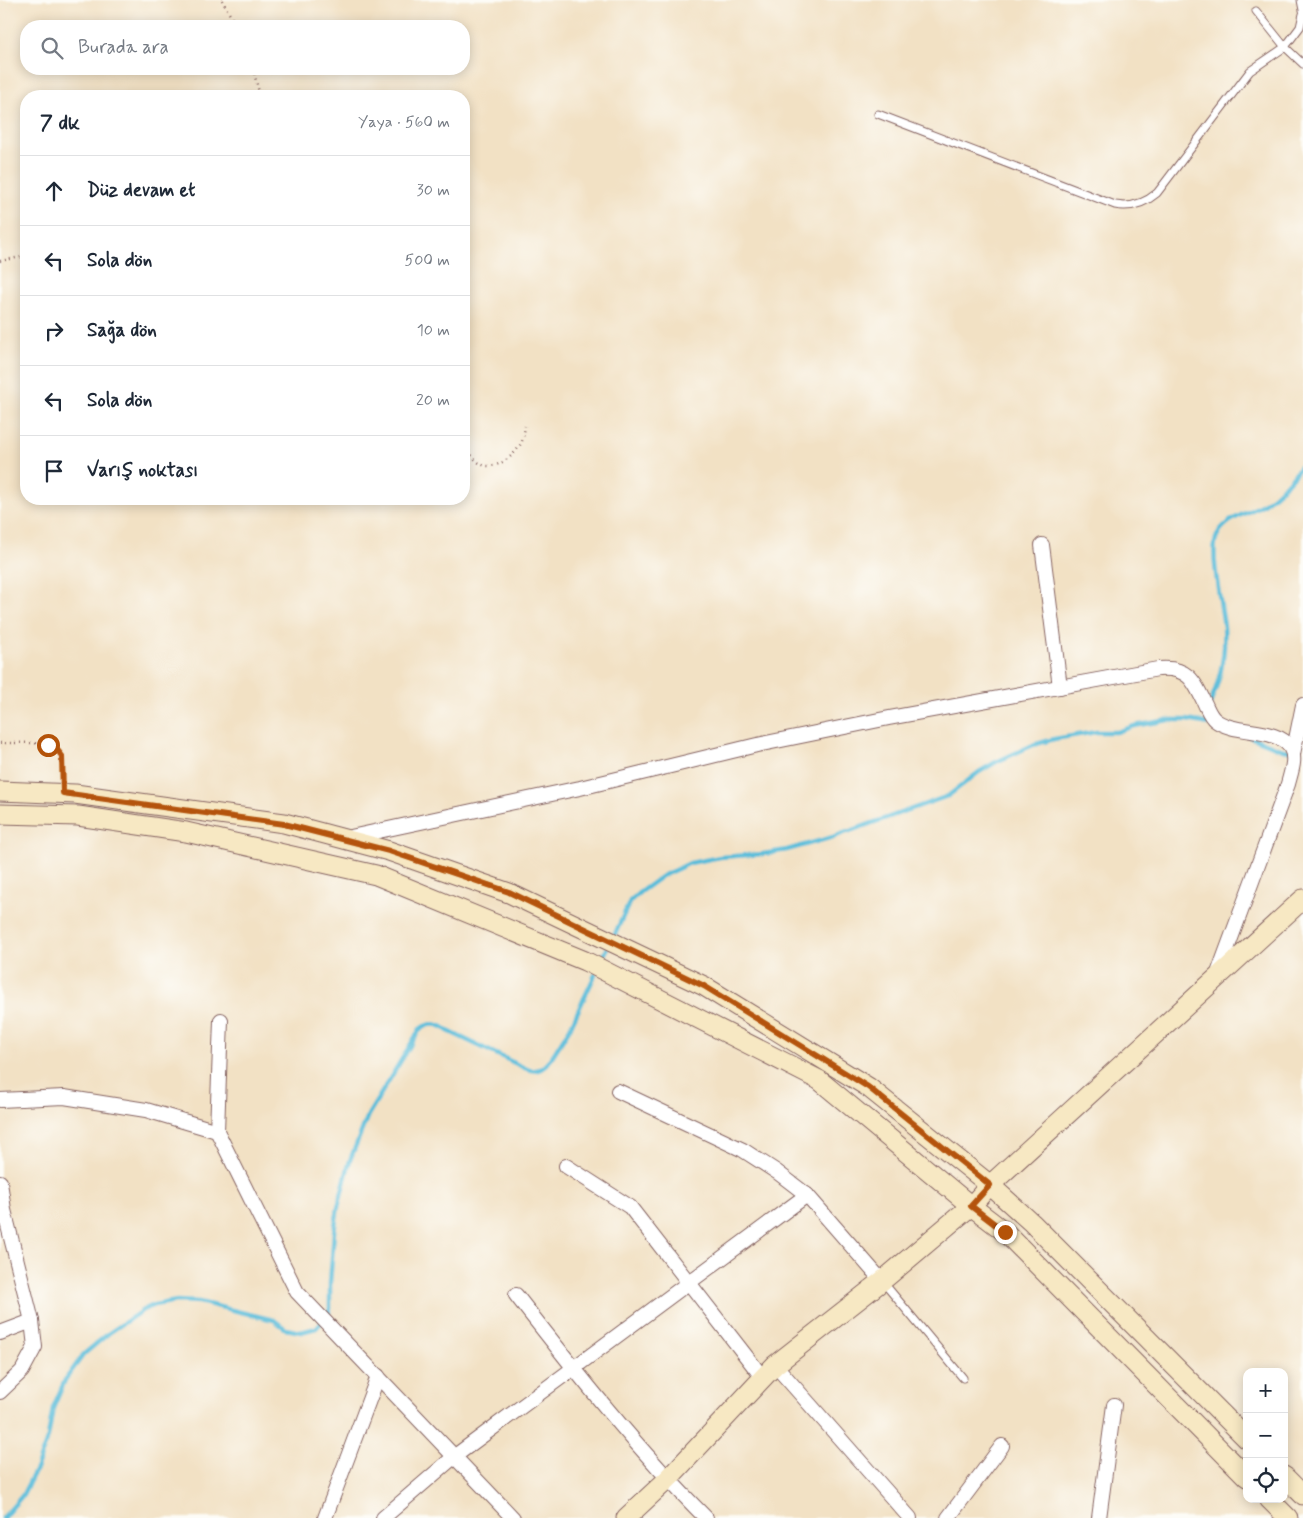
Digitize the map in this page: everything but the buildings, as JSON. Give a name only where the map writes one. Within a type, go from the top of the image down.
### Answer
[{"type":"main road","points":[[0,791],[63,793],[284,824],[389,851],[509,892],[704,986],[868,1087],[990,1185],[1038,1230],[1243,1435]]},
{"type":"main road","points":[[0,814],[78,816],[186,832],[376,875],[585,961],[820,1080],[1005,1232],[1243,1472]]},
{"type":"main road","points":[[626,1518],[668,1479],[769,1372],[971,1206],[990,1185],[1303,899]]},
{"type":"main road","points":[[1288,1480],[1303,1495]]},
{"type":"main road","points":[[1273,1503],[1288,1518]]},
{"type":"street","points":[[1042,545],[1060,687]]},
{"type":"street","points":[[342,838],[580,788],[757,745],[889,718],[1168,668],[1178,669],[1188,674],[1208,712],[1215,720],[1223,725],[1279,738],[1290,747],[1293,754]]},
{"type":"street","points":[[1216,979],[1288,784],[1303,705]]},
{"type":"street","points":[[222,1020],[217,1131],[297,1292],[513,1518]]},
{"type":"street","points":[[618,1091],[743,1150],[777,1172],[807,1195],[882,1281]]},
{"type":"street","points":[[0,1100],[64,1097],[146,1110],[217,1131]]},
{"type":"street","points":[[566,1166],[630,1207],[689,1283],[769,1372],[910,1518]]},
{"type":"street","points":[[0,1182],[2,1210],[32,1321],[35,1347],[22,1371],[0,1392]]},
{"type":"street","points":[[383,1518],[455,1456],[807,1195]]},
{"type":"street","points":[[516,1295],[573,1369],[668,1479],[706,1518]]},
{"type":"street","points":[[0,1333],[32,1321]]},
{"type":"street","points":[[324,1518],[378,1376]]},
{"type":"street","points":[[1099,1518],[1114,1405]]},
{"type":"street","points":[[948,1518],[1002,1446]]},
{"type":"lane","points":[[1301,0],[1303,10]]},
{"type":"lane","points":[[1256,11],[1284,47],[1303,64]]},
{"type":"lane","points":[[878,114],[1115,205],[1132,206],[1147,201],[1157,193],[1250,71],[1284,47],[1300,27],[1303,14]]},
{"type":"lane","points":[[882,1281],[963,1378]]},
{"type":"path","points":[[222,0],[233,20]]},
{"type":"path","points":[[255,75],[258,90]]},
{"type":"path","points":[[0,261],[20,257]]},
{"type":"path","points":[[470,451],[478,463],[483,466],[494,466],[510,457],[518,448],[524,438],[526,426]]},
{"type":"path","points":[[0,744],[42,744],[54,747],[62,756],[63,793]]},
{"type":"waterway","points":[[1209,706],[1219,677],[1224,648],[1224,627],[1214,554],[1217,536],[1225,525],[1263,504],[1274,495],[1290,480],[1303,463]]},
{"type":"waterway","points":[[615,934],[630,901],[662,876],[690,863],[720,857],[787,850],[833,837],[948,796],[979,772],[996,762],[1033,745],[1054,739],[1096,732],[1117,732],[1134,726],[1169,720],[1187,720],[1215,725]]},
{"type":"waterway","points":[[1250,737],[1290,751]]},
{"type":"waterway","points":[[602,960],[607,949]]},
{"type":"waterway","points":[[3,1518],[22,1496],[37,1467],[48,1437],[53,1408],[65,1380],[84,1354],[109,1333],[143,1310],[154,1305],[177,1301],[199,1302],[274,1320],[286,1329],[301,1332],[316,1328],[327,1316],[330,1309],[334,1232],[338,1207],[350,1160],[368,1115],[420,1029],[431,1024],[441,1026],[527,1069],[538,1070],[548,1063],[570,1028],[595,975]]},
{"type":"route","points":[[48,745],[54,747],[62,756],[63,793],[284,824],[389,851],[509,892],[704,986],[868,1087],[990,1185],[971,1206],[1005,1232]]}]
